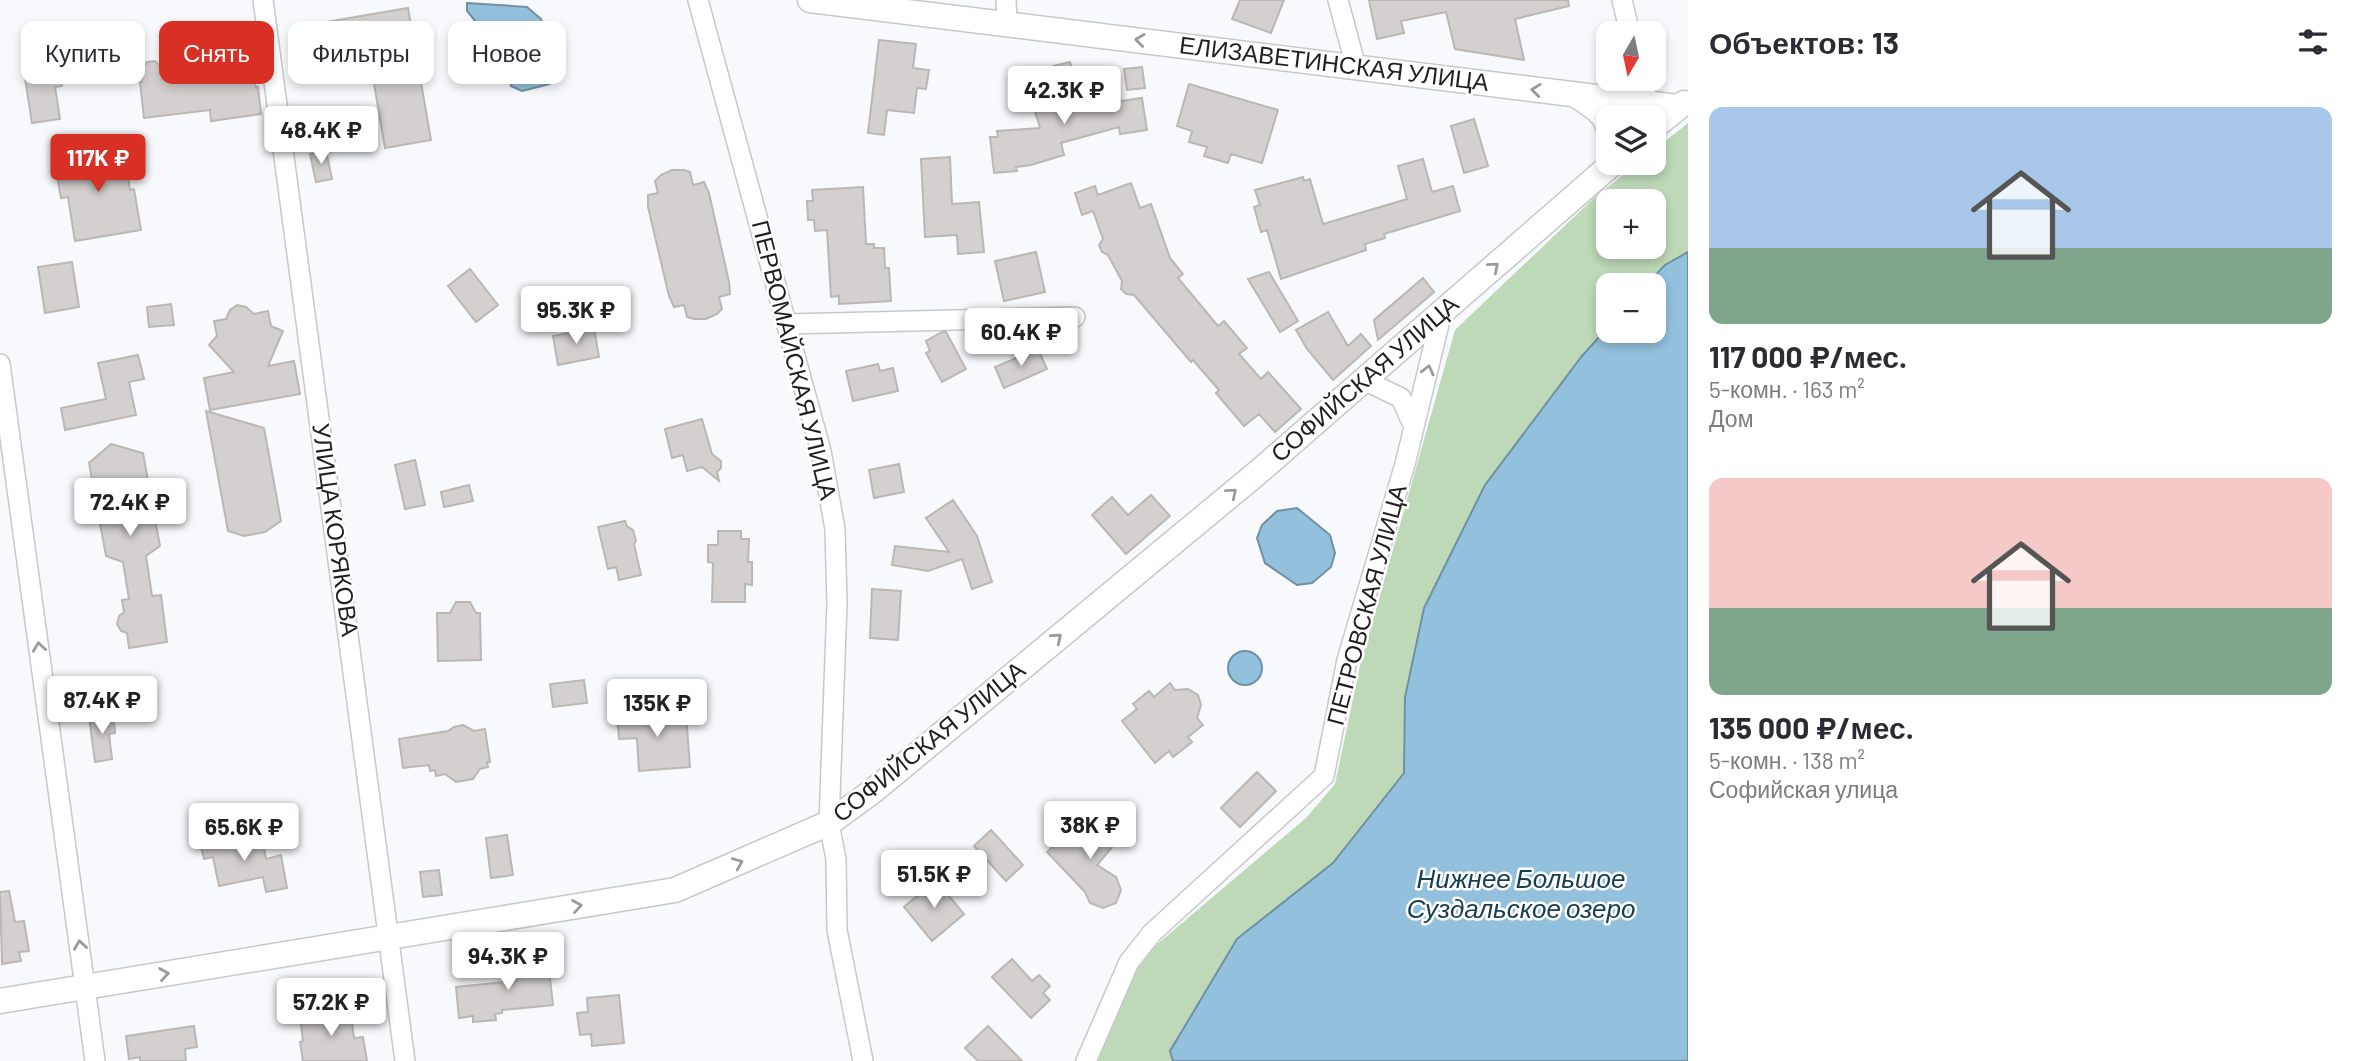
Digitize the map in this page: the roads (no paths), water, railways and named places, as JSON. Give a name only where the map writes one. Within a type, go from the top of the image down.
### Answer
[{"type":"street","name":"УЛИЦА КОРЯКОВА","points":[[263,0],[405,1061]]},
{"type":"street","name":"ПЕРВОМАЙСКАЯ УЛИЦА","points":[[698,0],[821,451],[835,530],[837,603],[829,823],[836,859],[837,930],[863,1061]]},
{"type":"street","name":"ЕЛИЗАВЕТИНСКАЯ УЛИЦА","points":[[810,0],[1007,12],[1356,67],[1573,94],[1612,105]]},
{"type":"street","points":[[1338,0],[1356,67]]},
{"type":"street","points":[[1622,0],[1627,21]]},
{"type":"street","points":[[1573,94],[1596,108]]},
{"type":"street","name":"СОФИЙСКАЯ УЛИЦА","points":[[0,1001],[675,890],[829,823],[873,791],[1159,554],[1443,312],[1596,174]]},
{"type":"street","name":"ПЕТРОВСКАЯ УЛИЦА","points":[[1086,1061],[1129,962],[1152,933],[1324,776],[1347,660],[1414,427],[1443,312]]},
{"type":"street","points":[[787,324],[1075,317]]},
{"type":"street","points":[[0,364],[95,1061]]},
{"type":"street","points":[[1364,380],[1401,398],[1414,427]]},
{"type":"water","points":[[467,3],[527,7],[541,21],[475,21],[467,11]]},
{"type":"water","points":[[511,84],[550,84],[522,91]]},
{"type":"water","name":"Нижнее Большое Суздальское озеро","points":[[1688,252],[1688,1061],[1173,1061],[1170,1051],[1237,939],[1333,863],[1404,773],[1405,697],[1424,608],[1485,485],[1596,340],[1596,343],[1666,343],[1666,273],[1657,273],[1665,265]]},
{"type":"water","points":[[1297,508],[1330,535],[1335,553],[1331,567],[1312,583],[1297,585],[1265,563],[1257,538],[1262,525],[1277,511]]},
{"type":"water","points":[[1245,651],[1257,656],[1262,668],[1257,680],[1245,685],[1233,680],[1228,668],[1233,656]]}]
